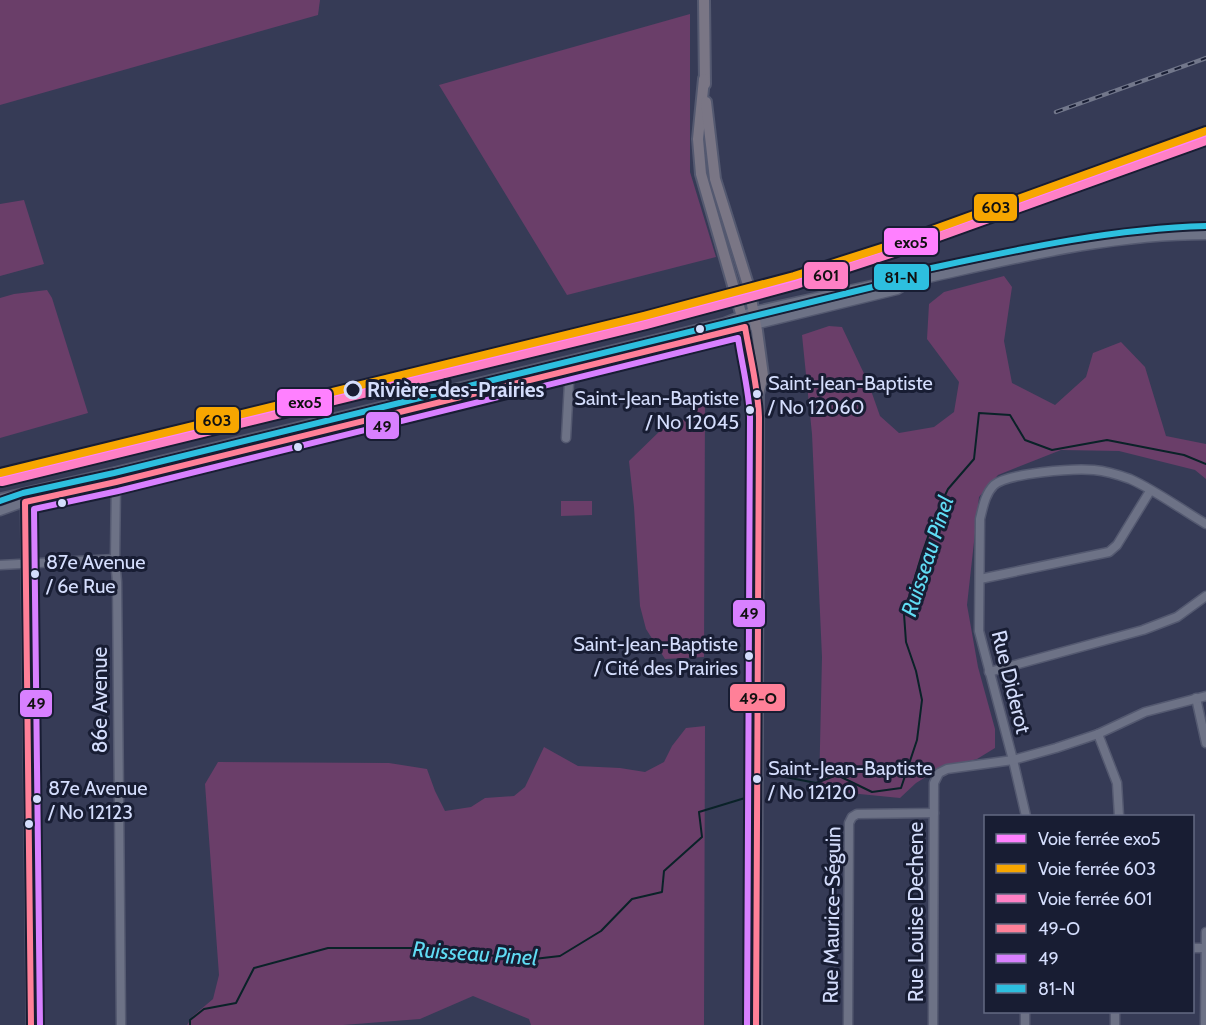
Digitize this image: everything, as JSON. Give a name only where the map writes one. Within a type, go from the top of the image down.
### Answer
[{"type":"main road","points":[[704,0],[704,79],[698,139],[701,174],[745,327],[753,379],[758,394]]},
{"type":"main road","points":[[704,79],[716,179],[749,288],[763,376],[758,394],[756,1025]]},
{"type":"street","points":[[0,498],[564,362],[725,322],[754,311],[894,280],[910,282],[1091,244],[1145,237],[1206,235]]},
{"type":"street","points":[[0,511],[25,502],[116,482],[897,290],[910,282]]},
{"type":"street","points":[[564,362],[569,383],[566,438]]},
{"type":"street","name":"Rue Diderot","points":[[1026,815],[978,631],[980,519],[984,501],[994,485],[1011,477],[1076,468],[1115,474],[1150,491]]},
{"type":"street","name":"86e Avenue","points":[[116,482],[121,1025]]},
{"type":"street","points":[[980,579],[1109,552],[1117,545],[1150,491],[1206,524]]},
{"type":"street","points":[[24,492],[30,1025]]},
{"type":"street","points":[[0,565],[115,559]]},
{"type":"street","points":[[989,672],[1143,630],[1177,617],[1206,596]]},
{"type":"street","points":[[1013,760],[1098,734],[1145,712],[1206,696]]},
{"type":"street","points":[[1196,698],[1206,743]]},
{"type":"street","points":[[1098,734],[1117,783],[1119,815]]},
{"type":"street","name":"Rue Louise Dechene","points":[[933,1025],[934,783],[939,773],[947,769],[1013,760]]},
{"type":"street","name":"Rue Maurice-Séguin","points":[[848,1025],[849,823],[856,814],[934,813]]},
{"type":"street","points":[[1205,1025],[1206,932]]},
{"type":"shaded area","points":[[0,0],[320,0],[318,15],[0,105]]},
{"type":"shaded area","points":[[690,14],[690,172],[716,257],[567,295],[439,85]]},
{"type":"shaded area","points":[[24,200],[44,264],[0,276],[0,204]]},
{"type":"shaded area","points":[[1004,276],[1012,287],[1004,341],[1012,383],[1055,405],[1086,377],[1093,353],[1121,342],[1145,367],[1166,436],[1206,444],[1206,479],[1195,470],[1119,451],[1061,450],[998,475],[979,497],[967,605],[978,667],[995,729],[995,748],[977,759],[939,769],[916,783],[900,798],[819,790],[822,657],[812,434],[802,335],[829,326],[842,327],[868,382],[880,416],[899,433],[934,427],[954,412],[959,382],[927,339],[929,304],[944,292]]},
{"type":"shaded area","points":[[47,290],[52,298],[88,413],[0,438],[0,298]]},
{"type":"shaded area","points":[[705,403],[704,657],[665,659],[646,629],[640,606],[629,461],[664,427],[681,422]]},
{"type":"shaded area","points":[[561,501],[592,501],[592,515],[561,516]]},
{"type":"shaded area","points":[[705,726],[704,1025],[531,1025],[529,1019],[473,996],[420,1019],[343,1025],[187,1025],[193,1016],[213,999],[219,975],[205,784],[218,762],[389,763],[427,769],[445,811],[471,807],[485,798],[514,796],[525,787],[544,747],[578,766],[645,772],[664,762],[672,746],[686,728]]},
{"type":"waterway","name":"Ruisseau Pinel","points":[[780,776],[816,783],[837,775],[872,792],[901,788],[917,740],[922,700],[916,671],[906,642],[904,614],[936,514],[948,489],[974,459],[979,413],[1010,415],[1025,440],[1052,450],[1107,440],[1184,455],[1206,464]]},
{"type":"waterway","name":"Ruisseau Pinel","points":[[190,1025],[190,1020],[204,1009],[236,1003],[254,968],[328,948],[436,948],[525,960],[560,956],[601,931],[632,899],[662,892],[664,871],[702,837],[699,812],[745,798]]},
{"type":"railway","points":[[1056,112],[1206,58]]},
{"type":"rail line","name":"603","points":[[0,473],[644,316],[794,276],[891,245],[1206,131]]},
{"type":"rail line","name":"exo5","points":[[0,477],[750,293],[891,249],[1206,135]]},
{"type":"rail line","name":"601","points":[[2,482],[646,325],[796,285],[894,253],[1206,141]]},
{"type":"transit line","name":"81-N","points":[[0,501],[23,493],[114,473],[893,282],[908,273],[1093,237],[1206,226]]},
{"type":"transit line","name":"49-O","points":[[31,1025],[25,502],[116,482],[745,327],[759,417],[756,1025]]},
{"type":"transit line","name":"49","points":[[40,1025],[34,509],[118,491],[738,338],[750,417],[747,1025]]},
{"type":"place","name":"Rivière-des-Prairies","points":[[353,390]]},
{"type":"place","name":"Saint-Jean-Baptiste / No 12060","points":[[757,394]]},
{"type":"place","name":"Saint-Jean-Baptiste / No 12045","points":[[750,410]]},
{"type":"place","name":"87e Avenue / 6e Rue","points":[[35,574]]},
{"type":"place","name":"Saint-Jean-Baptiste / Cité des Prairies","points":[[749,656]]},
{"type":"place","name":"Saint-Jean-Baptiste / No 12120","points":[[757,779]]},
{"type":"place","name":"87e Avenue / No 12123","points":[[37,799]]}]
